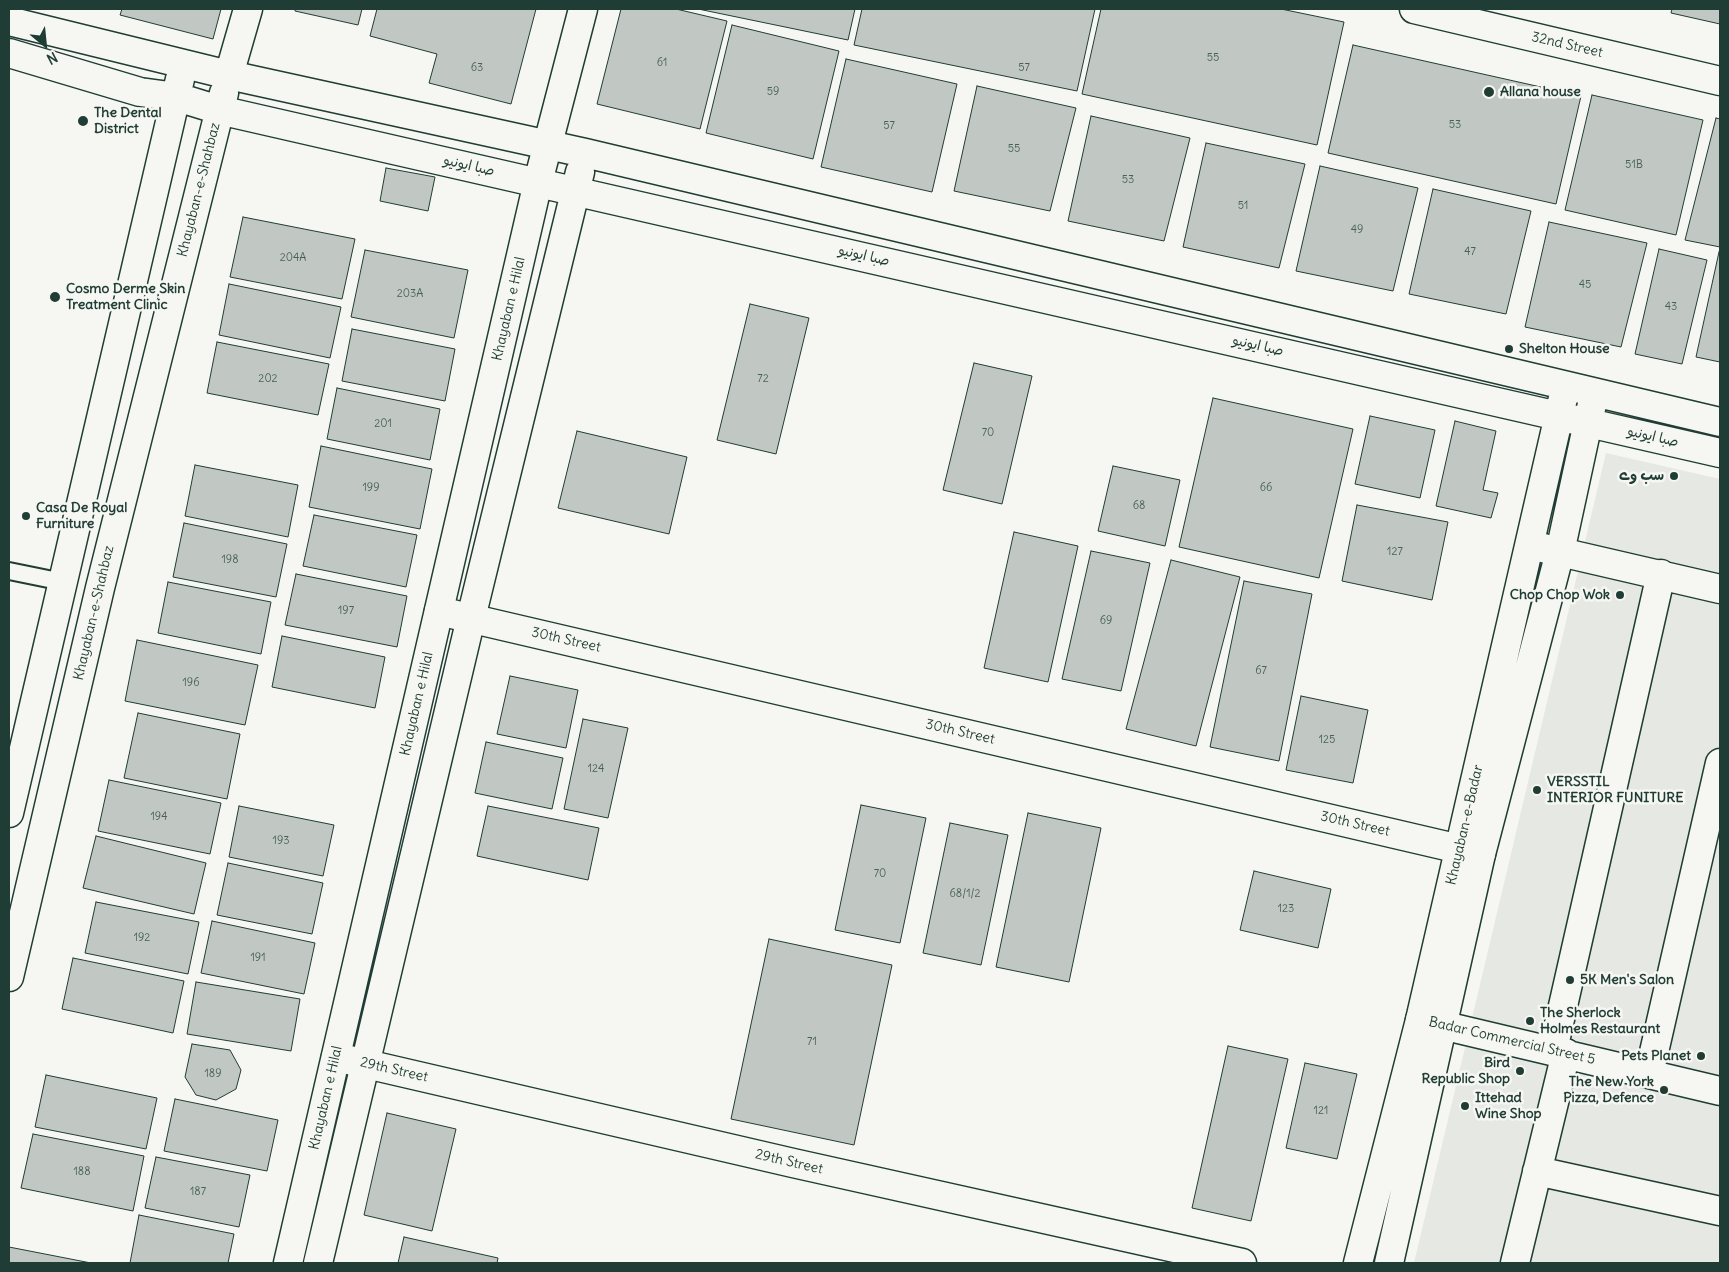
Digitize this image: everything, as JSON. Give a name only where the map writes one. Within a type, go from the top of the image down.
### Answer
[{"type":"main road","name":"Khayaban-e-Shahbaz","points":[[9,978],[100,588],[219,110],[248,9]]},
{"type":"main road","name":"Khayaban e Hilal","points":[[288,1263],[538,182],[583,9]]},
{"type":"main road","name":"32nd Street","points":[[1414,9],[1720,81]]},
{"type":"main road","points":[[9,21],[183,62],[229,75],[585,153],[1720,422]]},
{"type":"main road","name":"صبا ایونیو","points":[[9,53],[140,92],[177,97],[219,110],[1720,453]]},
{"type":"main road","points":[[9,813],[177,97],[183,62]]},
{"type":"main road","points":[[318,1263],[471,618],[585,153]]},
{"type":"main road","name":"Khayaban-e-Badar","points":[[1389,1263],[1431,1023],[1470,851],[1530,545],[1566,386]]},
{"type":"main road","name":"Khayaban-e-Badar","points":[[1470,851],[1560,552],[1594,393]]},
{"type":"main road","points":[[1530,545],[1720,589]]},
{"type":"main road","points":[[1515,1263],[1537,1171],[1560,1052],[1661,574]]},
{"type":"main road","name":"30th Street","points":[[439,611],[1470,851]]},
{"type":"main road","points":[[1649,1074],[1720,763]]},
{"type":"main road","name":"Khayaban-e-Badar","points":[[1358,1263],[1431,1023]]},
{"type":"main road","name":"Badar Commercial Street 5","points":[[1431,1023],[1720,1091]]},
{"type":"main road","name":"29th Street","points":[[336,1057],[793,1163],[1242,1263]]},
{"type":"main road","points":[[1537,1171],[1720,1211]]},
{"type":"lane","points":[[9,571],[63,582]]},
{"type":"shaded area","points":[[1606,453],[1720,479],[1720,1263],[1414,1263]]},
{"type":"building","points":[[122,9],[221,9],[213,39],[120,15]]},
{"type":"building","points":[[295,9],[362,9],[358,25],[295,11]]},
{"type":"building","points":[[377,9],[536,9],[511,104],[429,83],[437,54],[370,36]]},
{"type":"building","points":[[621,9],[676,9],[727,21],[700,129],[597,104]]},
{"type":"building","points":[[698,9],[855,9],[848,40]]},
{"type":"building","points":[[862,9],[1095,9],[1077,91],[854,45]]},
{"type":"building","points":[[1101,9],[1281,9],[1344,22],[1317,145],[1082,94]]},
{"type":"building","points":[[1672,9],[1720,9],[1720,24],[1671,13]]},
{"type":"building","points":[[732,25],[839,51],[813,159],[706,133]]},
{"type":"building","points":[[1353,45],[1581,96],[1556,204],[1328,153]]},
{"type":"building","points":[[846,59],[957,84],[932,192],[821,167]]},
{"type":"building","points":[[977,86],[1076,108],[1050,211],[954,191]]},
{"type":"building","points":[[1592,95],[1703,120],[1676,235],[1565,210]]},
{"type":"building","points":[[1091,116],[1190,138],[1164,241],[1068,221]]},
{"type":"building","points":[[1716,118],[1720,119],[1720,247],[1685,240]]},
{"type":"building","points":[[1206,143],[1305,164],[1279,268],[1183,247]]},
{"type":"building","points":[[1320,166],[1418,188],[1393,291],[1296,271]]},
{"type":"building","points":[[386,168],[435,177],[428,211],[380,201]]},
{"type":"building","points":[[1433,189],[1531,211],[1506,314],[1409,294]]},
{"type":"building","points":[[243,217],[355,239],[342,299],[230,277]]},
{"type":"building","points":[[1549,222],[1647,243],[1621,347],[1525,327]]},
{"type":"building","points":[[1659,249],[1707,260],[1682,364],[1635,354]]},
{"type":"building","points":[[365,250],[468,270],[454,338],[351,317]]},
{"type":"building","points":[[1720,253],[1720,362],[1696,357]]},
{"type":"building","points":[[229,284],[341,307],[330,358],[219,335]]},
{"type":"building","points":[[750,304],[809,318],[776,454],[717,440]]},
{"type":"building","points":[[352,329],[455,349],[445,401],[342,381]]},
{"type":"building","points":[[217,342],[329,364],[318,415],[207,393]]},
{"type":"building","points":[[974,363],[1032,376],[1002,504],[943,490]]},
{"type":"building","points":[[337,388],[440,409],[430,460],[327,439]]},
{"type":"building","points":[[1213,398],[1353,429],[1319,578],[1179,547]]},
{"type":"building","points":[[1370,416],[1435,430],[1420,498],[1355,484]]},
{"type":"building","points":[[1455,421],[1496,431],[1483,490],[1498,493],[1491,518],[1436,506]]},
{"type":"building","points":[[577,431],[687,457],[669,534],[558,508]]},
{"type":"building","points":[[321,446],[432,469],[420,529],[309,507]]},
{"type":"building","points":[[195,465],[298,485],[288,537],[185,516]]},
{"type":"building","points":[[1113,466],[1180,480],[1165,546],[1098,531]]},
{"type":"building","points":[[1357,505],[1448,522],[1432,600],[1342,581]]},
{"type":"building","points":[[314,515],[417,535],[406,587],[303,566]]},
{"type":"building","points":[[184,523],[287,544],[276,597],[173,577]]},
{"type":"building","points":[[1014,532],[1078,546],[1048,682],[984,668]]},
{"type":"building","points":[[1091,551],[1150,563],[1121,691],[1062,679]]},
{"type":"building","points":[[1171,560],[1240,577],[1196,746],[1126,729]]},
{"type":"building","points":[[296,574],[407,596],[397,647],[285,625]]},
{"type":"building","points":[[1244,581],[1312,594],[1279,761],[1210,747]]},
{"type":"building","points":[[168,582],[271,602],[261,654],[158,633]]},
{"type":"building","points":[[282,636],[385,657],[375,708],[272,687]]},
{"type":"building","points":[[137,640],[258,665],[245,725],[125,701]]},
{"type":"building","points":[[510,676],[578,690],[566,748],[497,734]]},
{"type":"building","points":[[1301,696],[1368,710],[1353,783],[1286,770]]},
{"type":"building","points":[[138,713],[240,734],[227,799],[124,778]]},
{"type":"building","points":[[583,719],[628,728],[608,818],[564,809]]},
{"type":"building","points":[[486,742],[563,758],[552,809],[475,793]]},
{"type":"building","points":[[109,780],[221,803],[210,854],[98,831]]},
{"type":"building","points":[[861,805],[926,818],[900,943],[835,930]]},
{"type":"building","points":[[239,806],[334,825],[323,876],[229,857]]},
{"type":"building","points":[[488,806],[599,828],[588,880],[477,856]]},
{"type":"building","points":[[1028,813],[1101,828],[1069,982],[996,967]]},
{"type":"building","points":[[950,823],[1008,835],[981,965],[923,953]]},
{"type":"building","points":[[96,836],[206,863],[194,914],[83,888]]},
{"type":"building","points":[[228,863],[323,883],[312,934],[217,915]]},
{"type":"building","points":[[1254,871],[1331,889],[1318,948],[1240,930]]},
{"type":"building","points":[[96,902],[199,922],[188,974],[85,953]]},
{"type":"building","points":[[212,921],[315,943],[304,994],[201,973]]},
{"type":"building","points":[[769,939],[892,965],[854,1145],[731,1119]]},
{"type":"building","points":[[73,958],[184,981],[173,1033],[62,1009]]},
{"type":"building","points":[[196,982],[300,999],[291,1051],[187,1034]]},
{"type":"building","points":[[192,1044],[230,1050],[241,1070],[236,1089],[216,1100],[196,1095],[185,1077]]},
{"type":"building","points":[[1228,1046],[1288,1059],[1251,1221],[1192,1208]]},
{"type":"building","points":[[1305,1063],[1357,1074],[1337,1159],[1286,1148]]},
{"type":"building","points":[[46,1075],[157,1098],[146,1149],[35,1127]]},
{"type":"building","points":[[175,1099],[278,1120],[267,1171],[164,1151]]},
{"type":"building","points":[[387,1113],[456,1129],[432,1231],[364,1215]]},
{"type":"building","points":[[33,1134],[144,1156],[133,1211],[21,1188]]},
{"type":"building","points":[[156,1157],[250,1175],[239,1227],[145,1208]]},
{"type":"building","points":[[139,1215],[234,1234],[228,1263],[130,1263]]},
{"type":"building","points":[[404,1237],[498,1258],[497,1263],[398,1263]]},
{"type":"building","points":[[9,1247],[91,1263],[9,1263]]},
{"type":"place","name":"Allana house","points":[[1489,92]]},
{"type":"place","name":"The Dental District","points":[[83,121]]},
{"type":"place","name":"Cosmo Derme Skin Treatment Clinic","points":[[55,297]]},
{"type":"place","name":"Shelton House","points":[[1509,349]]},
{"type":"place","name":"سب وے","points":[[1674,476]]},
{"type":"place","name":"Casa De Royal Furniture","points":[[26,516]]},
{"type":"place","name":"Chop Chop Wok","points":[[1620,595]]},
{"type":"place","name":"VERSSTIL INTERIOR FUNITURE","points":[[1537,790]]},
{"type":"place","name":"5K Men's Salon","points":[[1570,980]]},
{"type":"place","name":"The Sherlock Holmes Restaurant","points":[[1530,1021]]},
{"type":"place","name":"Pets Planet","points":[[1701,1056]]},
{"type":"place","name":"Bird Republic Shop","points":[[1520,1071]]},
{"type":"place","name":"The New York Pizza, Defence","points":[[1664,1090]]},
{"type":"place","name":"Ittehad Wine Shop","points":[[1465,1106]]}]
